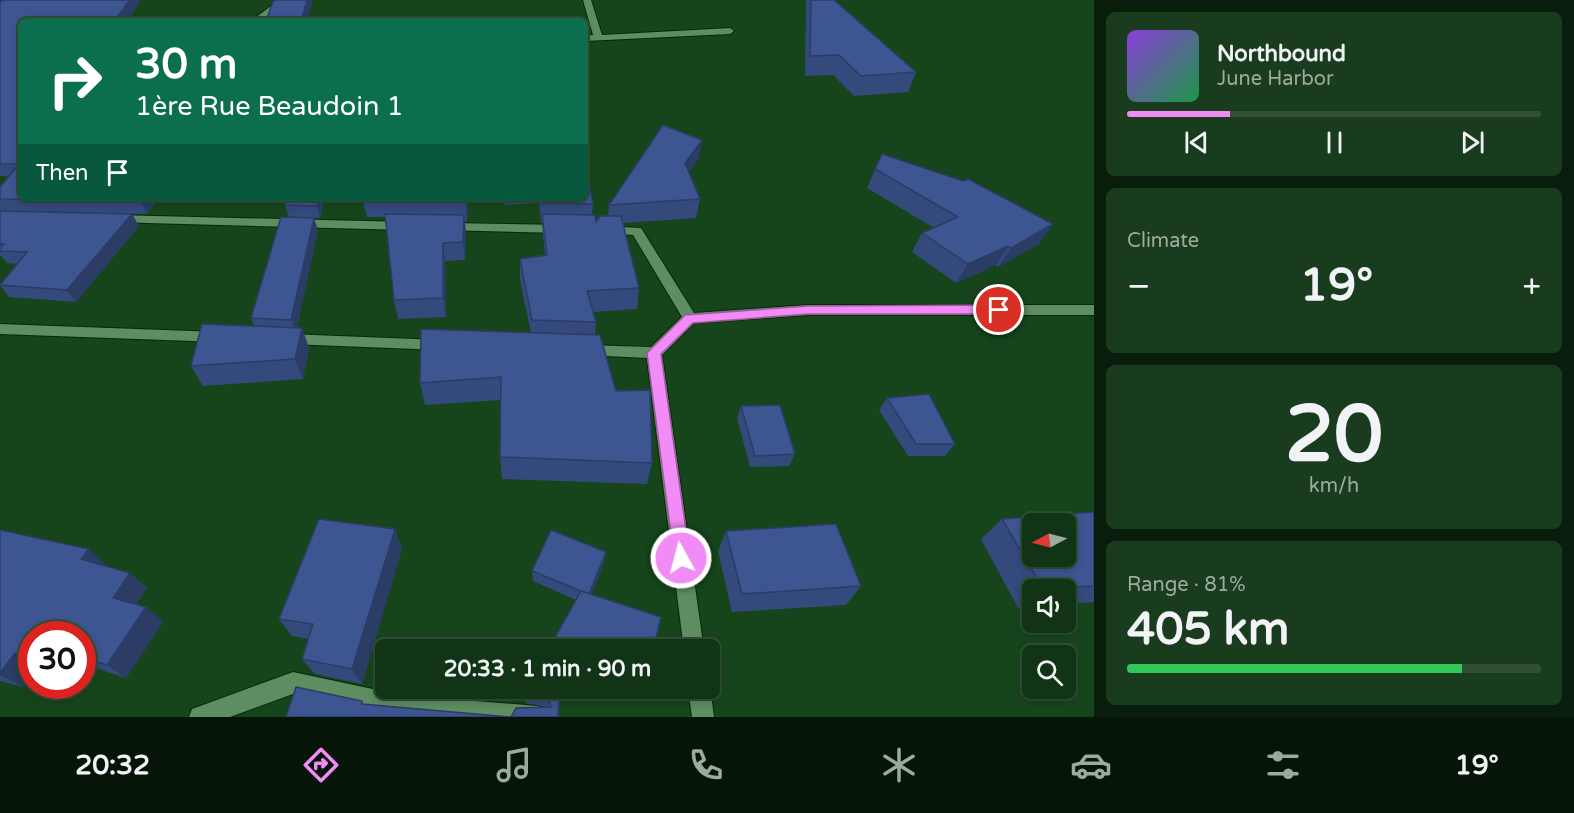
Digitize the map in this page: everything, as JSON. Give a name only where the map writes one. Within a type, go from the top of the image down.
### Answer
[{"type":"street","points":[[259,18],[284,0]]},
{"type":"street","points":[[587,0],[598,37]]},
{"type":"street","points":[[588,38],[730,31]]},
{"type":"street","points":[[106,219],[637,231],[690,318]]},
{"type":"street","points":[[571,350],[654,353],[690,318],[808,310],[1094,310]]},
{"type":"street","points":[[0,329],[238,338]]},
{"type":"street","points":[[273,339],[452,345]]},
{"type":"street","points":[[654,353],[693,639]]},
{"type":"street","points":[[201,717],[293,683],[401,706],[538,717]]},
{"type":"street","points":[[701,699],[703,717]]},
{"type":"building","points":[[4,0],[130,0],[116,18],[18,18],[18,164],[0,164],[0,2]]},
{"type":"building","points":[[275,0],[307,0],[302,18],[267,18]]},
{"type":"building","points":[[811,0],[834,0],[916,72],[861,76],[839,55],[810,56]]},
{"type":"building","points":[[663,125],[702,140],[685,163],[700,199],[609,205]]},
{"type":"building","points":[[882,154],[963,181],[968,179],[1053,224],[1011,248],[1008,246],[968,264],[922,233],[958,217],[875,169]]},
{"type":"building","points":[[18,165],[18,199],[0,199],[0,187]]},
{"type":"building","points":[[588,174],[593,204],[541,203],[541,201],[588,201]]},
{"type":"building","points":[[94,201],[142,201],[141,202]]},
{"type":"building","points":[[286,201],[318,201],[317,206],[285,205]]},
{"type":"building","points":[[0,211],[132,214],[67,290],[0,285],[27,252],[0,251],[4,244],[0,244]]},
{"type":"building","points":[[385,214],[464,215],[463,242],[443,243],[443,298],[394,300]]},
{"type":"building","points":[[542,214],[595,215],[596,222],[600,216],[621,216],[639,288],[587,291],[596,322],[532,320],[520,259],[547,255]]},
{"type":"building","points":[[281,217],[314,218],[291,320],[251,318]]},
{"type":"building","points":[[202,324],[302,328],[295,359],[191,366]]},
{"type":"building","points":[[421,329],[600,335],[616,391],[650,390],[652,463],[500,457],[501,377],[420,383]]},
{"type":"building","points":[[929,394],[955,444],[916,444],[887,398]]},
{"type":"building","points":[[780,405],[795,454],[755,456],[741,406]]},
{"type":"building","points":[[1094,512],[1094,586],[1076,587],[1076,579],[1037,579],[1030,567],[1076,567],[1076,513]]},
{"type":"building","points":[[1022,517],[1022,553],[1002,519]]},
{"type":"building","points":[[319,519],[395,529],[352,669],[302,659],[313,624],[279,619]]},
{"type":"building","points":[[836,524],[861,586],[742,594],[726,531]]},
{"type":"building","points":[[0,530],[89,549],[81,559],[130,573],[113,598],[146,607],[107,665],[96,661],[96,621],[18,621],[18,654],[15,653],[0,673]]},
{"type":"building","points":[[551,530],[606,552],[589,594],[532,571]]},
{"type":"building","points":[[581,591],[661,617],[656,639],[554,639]]},
{"type":"building","points":[[296,687],[362,701],[362,704],[511,717],[286,717]]},
{"type":"building","points":[[548,699],[559,699],[558,717],[511,717],[516,708],[551,707]]},
{"type":"route","points":[[681,558],[654,353],[690,318],[808,310],[999,310]]}]
